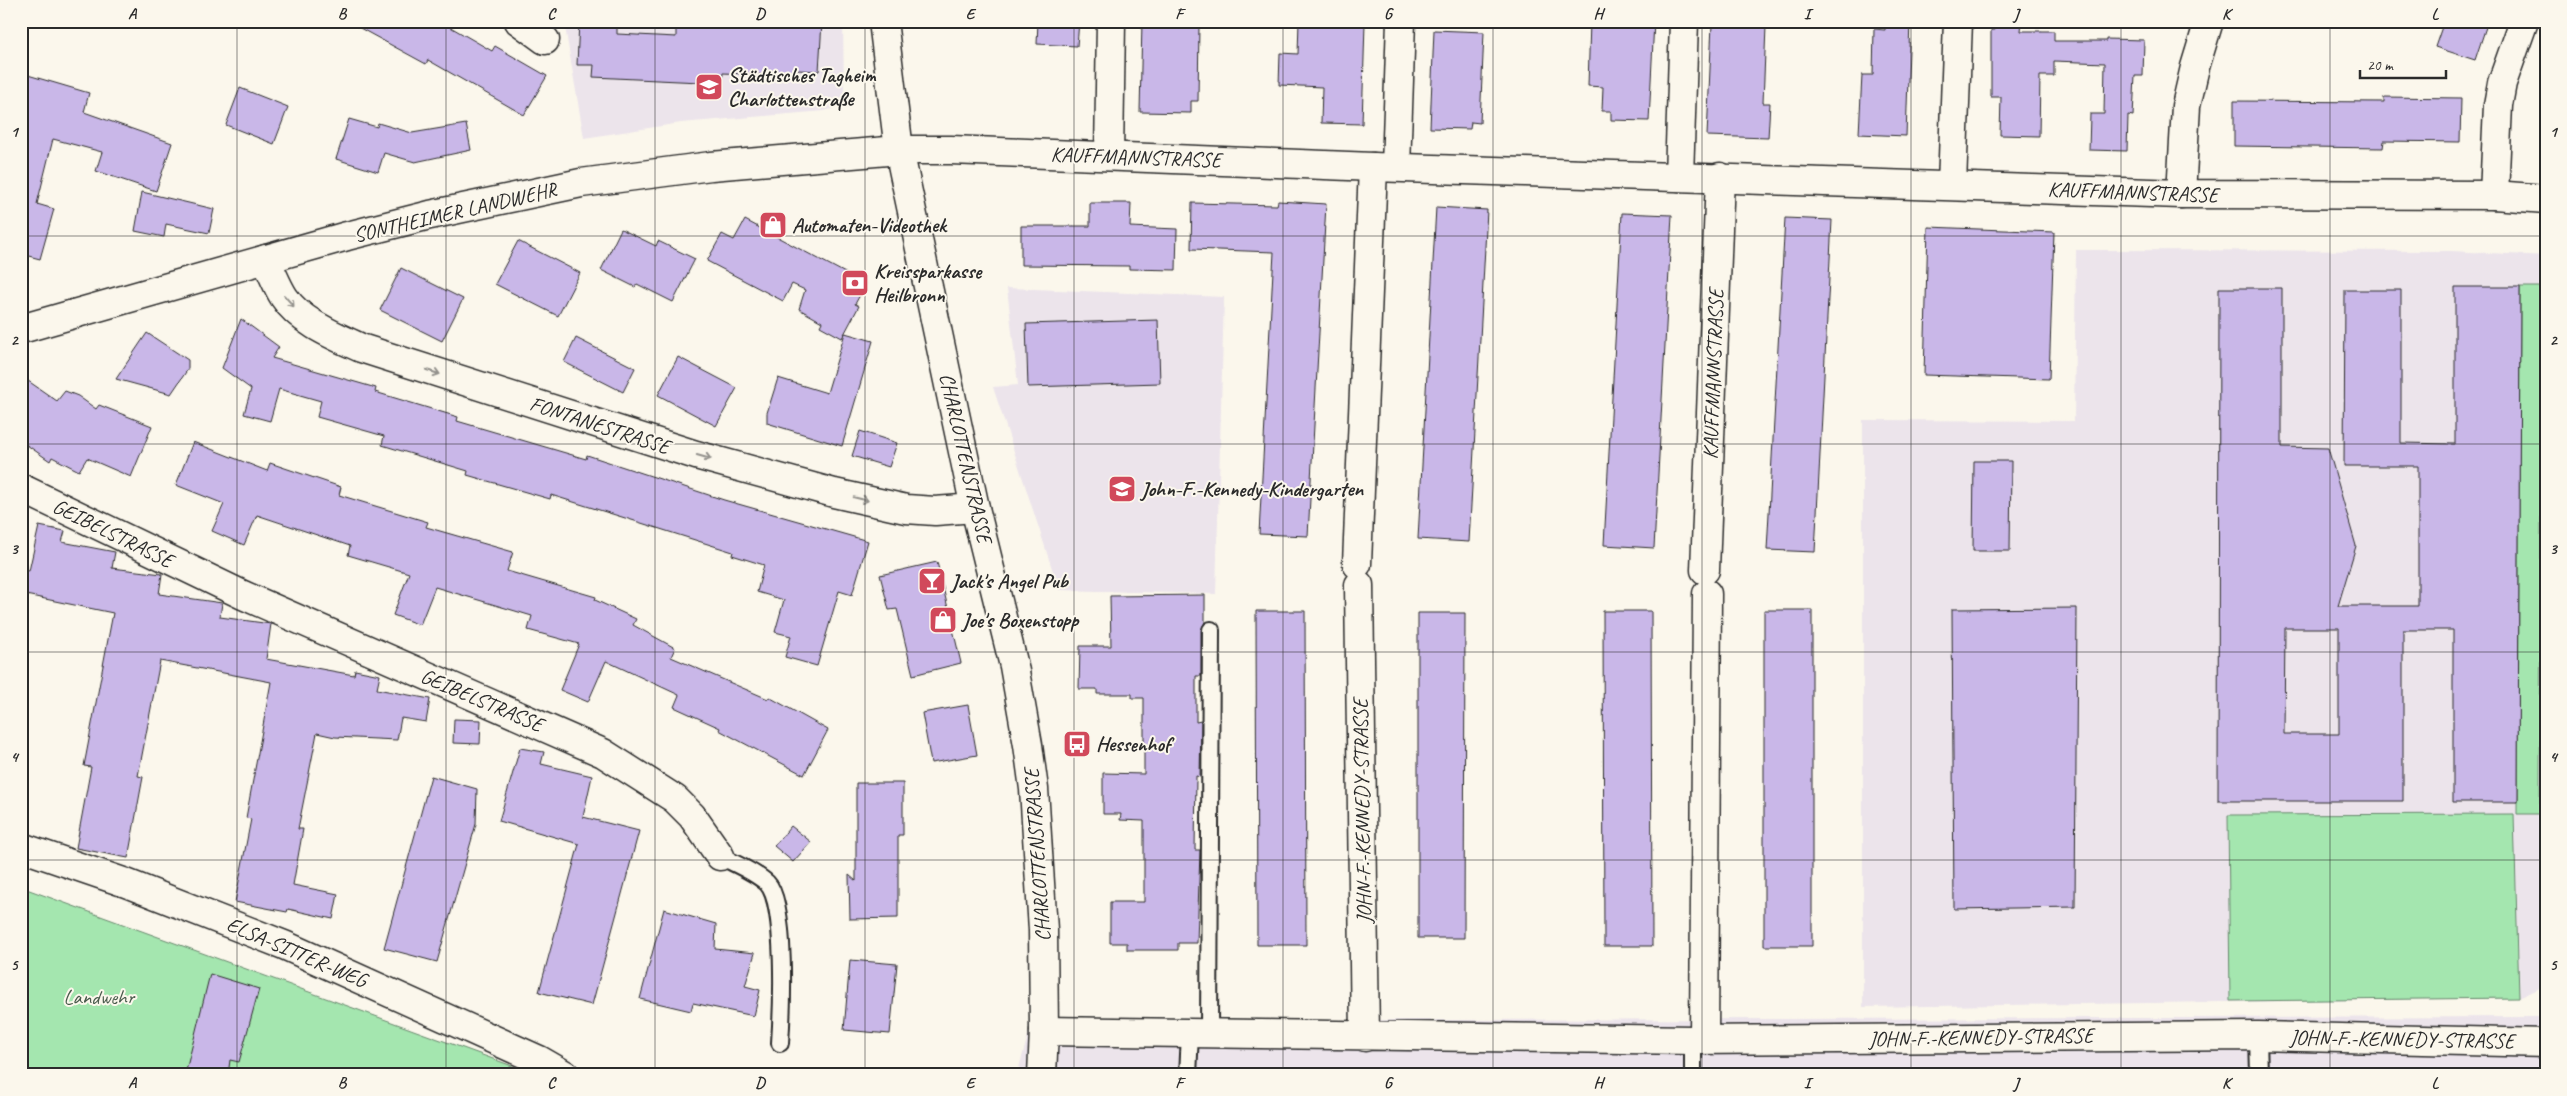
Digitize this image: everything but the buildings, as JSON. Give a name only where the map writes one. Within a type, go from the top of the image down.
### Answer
[{"type":"street","points":[[518,21],[545,40]]},
{"type":"street","name":"CHARLOTTENSTRASSE","points":[[882,21],[899,150],[975,508],[1014,666],[1029,752],[1043,930],[1044,1031],[1042,1075]]},
{"type":"street","points":[[1109,156],[1111,21]]},
{"type":"street","points":[[1384,167],[1401,21]]},
{"type":"street","points":[[1679,177],[1684,21]]},
{"type":"street","points":[[1952,185],[1958,21]]},
{"type":"street","points":[[2181,194],[2186,106],[2209,21]]},
{"type":"street","points":[[2494,195],[2498,105],[2502,83],[2524,21]]},
{"type":"street","name":"KAUFFMANNSTRASSE","points":[[899,150],[2181,194],[2494,195],[2546,199]]},
{"type":"street","name":"SONTHEIMER LANDWEHR","points":[[21,329],[266,258],[430,214],[581,183],[711,166],[899,150]]},
{"type":"street","name":"JOHN-F.-KENNEDY-STRASSE","points":[[1365,1038],[1358,574],[1384,167]]},
{"type":"street","name":"KAUFFMANNSTRASSE","points":[[1699,1040],[1706,582],[1720,177]]},
{"type":"street","name":"FONTANESTRASSE","points":[[266,258],[285,298],[298,311],[324,331],[360,348],[696,455],[834,493],[906,509],[936,512],[975,508]]},
{"type":"street","name":"GEIBELSTRASSE","points":[[21,488],[244,595],[603,753],[675,799],[692,816],[720,856]]},
{"type":"street","name":"ELSA-SITTER-WEG","points":[[21,847],[126,882],[284,945],[539,1060],[565,1075]]},
{"type":"street","name":"JOHN-F.-KENNEDY-STRASSE","points":[[1044,1031],[1365,1038],[1699,1040],[2258,1036],[2546,1043]]},
{"type":"lane","points":[[1188,1075],[1200,1034],[1211,630]]},
{"type":"lane","name":"GEIBELSTRASSE","points":[[720,856],[757,875],[774,894],[780,937],[782,982],[780,1043]]},
{"type":"lane","name":"JOHN-F.-KENNEDY-STRASSE","points":[[2258,1036],[2259,1075]]},
{"type":"lane","points":[[1693,1075],[1699,1040]]},
{"type":"shaded area","name":"Städtisches Tagheim Charlottenstraße","points":[[564,21],[843,21],[844,94],[835,108],[824,111],[681,123],[584,138]]},
{"type":"shaded area","points":[[2076,250],[2451,251],[2546,256],[2546,979],[2538,989],[2519,998],[1863,1007],[1863,420],[2074,421]]},
{"type":"shaded area","name":"John-F.-Kennedy-Kindergarten","points":[[1007,288],[1224,297],[1216,594],[1059,590],[993,387],[1018,385]]},
{"type":"shaded area","points":[[2546,1017],[2546,1075],[1017,1075],[1032,1021]]},
{"type":"green space","points":[[2520,287],[2546,287],[2546,516],[2541,517],[2540,814],[2518,814]]},
{"type":"green space","points":[[2514,814],[2519,998],[2230,1001],[2228,815]]},
{"type":"green space","name":"Landwehr","points":[[21,887],[537,1075],[21,1075]]},
{"type":"place","name":"Städtisches Tagheim Charlottenstraße","points":[[709,87]]},
{"type":"place","name":"Automaten-Videothek","points":[[773,225]]},
{"type":"place","name":"Kreissparkasse Heilbronn","points":[[855,283]]},
{"type":"place","name":"John-F.-Kennedy-Kindergarten","points":[[1122,489]]},
{"type":"place","name":"Jack's Angel Pub","points":[[932,581]]},
{"type":"place","name":"Joe's Boxenstopp","points":[[943,620]]},
{"type":"place","name":"Hessenhof","points":[[1077,744]]}]
